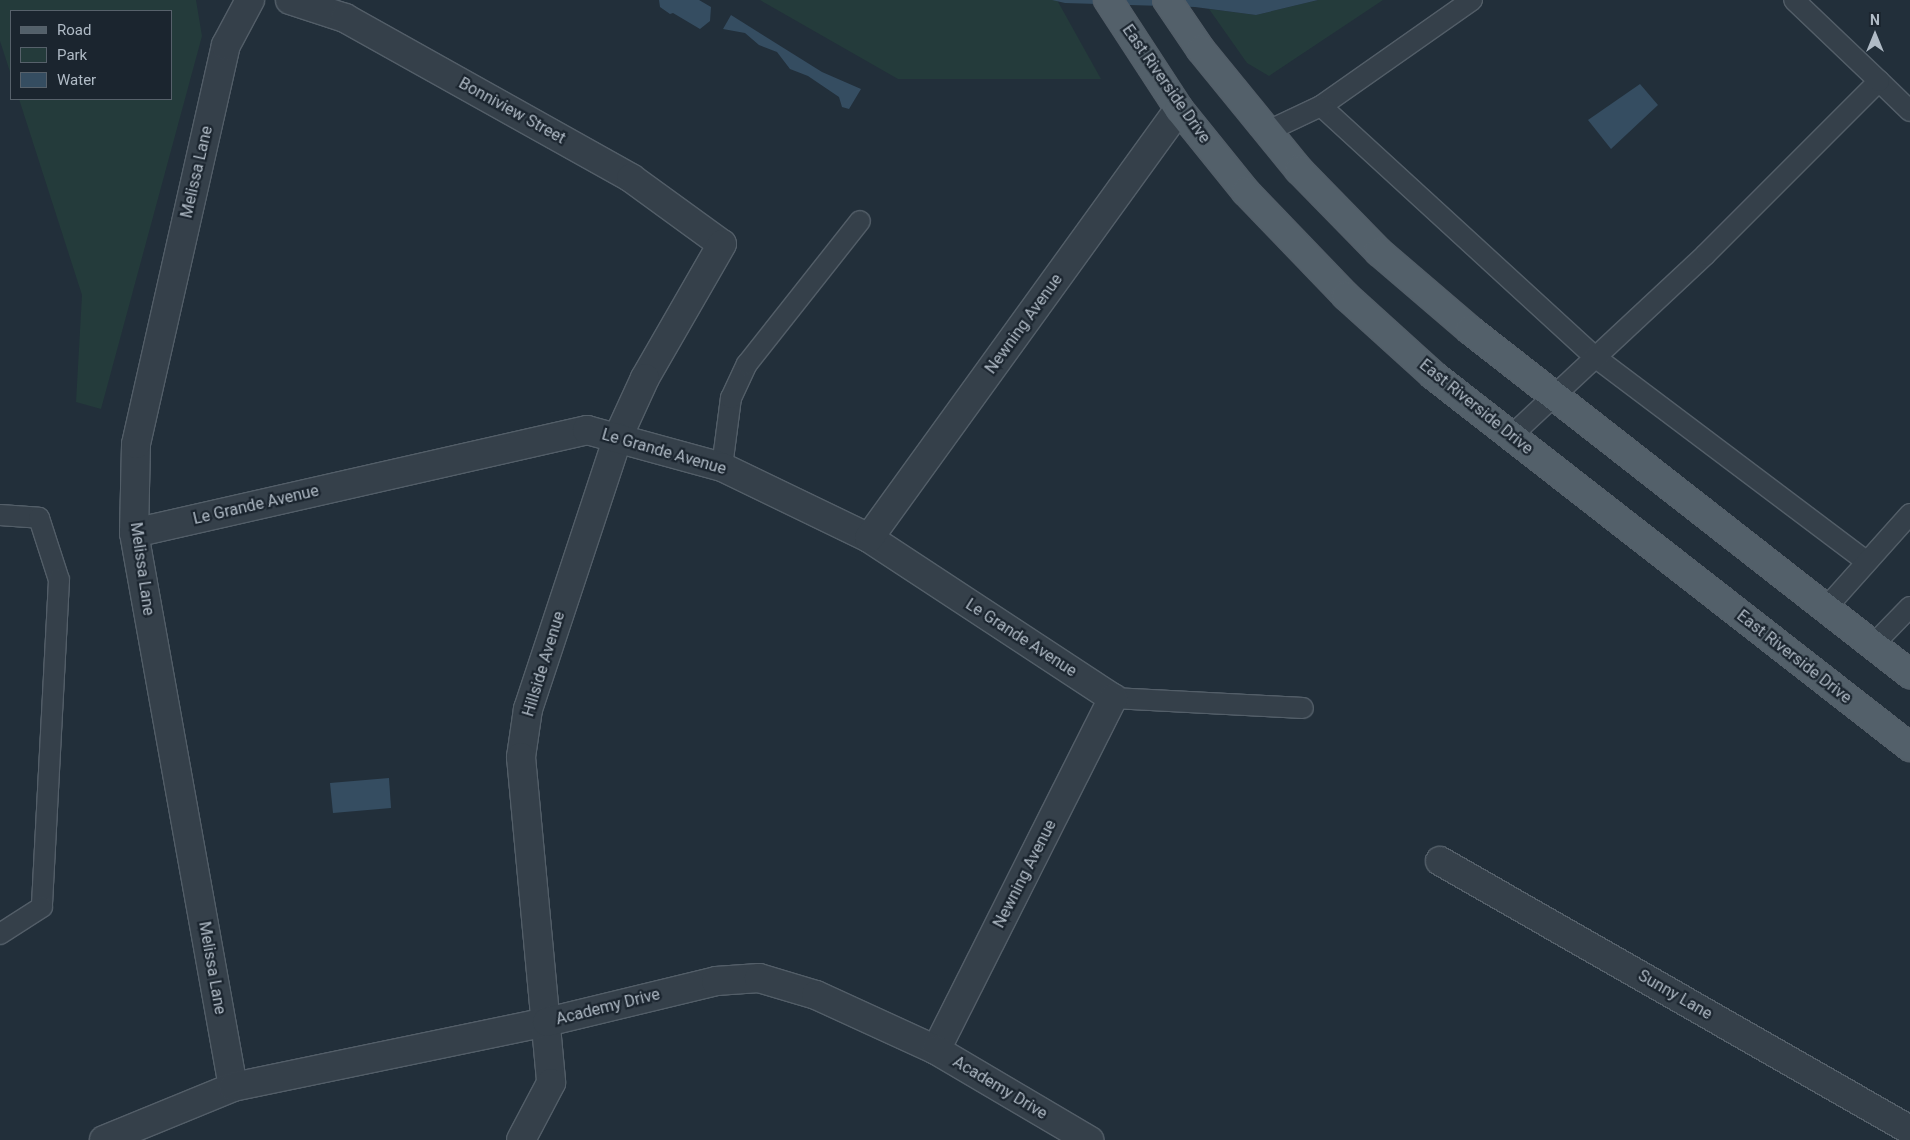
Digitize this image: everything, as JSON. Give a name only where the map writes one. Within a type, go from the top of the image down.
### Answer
[{"type":"main road","name":"East Riverside Drive","points":[[1108,0],[1179,109],[1246,192],[1346,296],[1433,375],[1910,748]]},
{"type":"main road","points":[[1167,0],[1201,50],[1299,170],[1379,252],[1554,395],[1910,674]]},
{"type":"street","name":"Melissa Lane","points":[[233,1087],[134,532],[136,444],[226,45],[250,0]]},
{"type":"street","name":"Bonniview Street","points":[[290,0],[345,18],[622,173],[722,244]]},
{"type":"street","name":"Newning Avenue","points":[[869,538],[1179,109]]},
{"type":"street","name":"Hillside Avenue","points":[[521,1140],[551,1083],[547,1022],[521,757],[528,709],[618,437],[645,378],[722,244]]},
{"type":"street","name":"Le Grande Avenue","points":[[134,532],[587,430],[722,467],[869,538],[1113,698]]},
{"type":"street","name":"Newning Avenue","points":[[936,1050],[1113,698]]},
{"type":"street","name":"Sunny Lane","points":[[1440,861],[1910,1130]]},
{"type":"street","name":"Academy Drive","points":[[104,1140],[233,1087],[547,1022],[716,981],[759,978],[816,995],[936,1050],[1089,1140]]},
{"type":"lane","points":[[1268,131],[1321,106],[1472,0]]},
{"type":"lane","points":[[1794,0],[1879,82],[1906,100]]},
{"type":"lane","points":[[1511,436],[1705,255],[1879,82]]},
{"type":"lane","points":[[1321,106],[1595,357],[1866,561]]},
{"type":"lane","points":[[722,467],[731,398],[747,364],[860,222]]},
{"type":"lane","points":[[1826,608],[1910,514]]},
{"type":"lane","points":[[0,515],[39,518],[59,580],[42,907],[0,934]]},
{"type":"lane","points":[[1873,645],[1910,607]]},
{"type":"lane","points":[[1113,698],[1303,708]]},
{"type":"green space","points":[[0,0],[196,0],[202,36],[101,409],[76,402],[82,295],[19,100],[172,100],[172,10],[10,10],[10,72],[0,41]]},
{"type":"green space","points":[[760,0],[1057,0],[1101,79],[898,79]]},
{"type":"green space","points":[[1318,0],[1383,0],[1269,76],[1247,63],[1209,9],[1256,15]]},
{"type":"water","points":[[659,0],[699,0],[711,7],[710,21],[700,29],[660,7]]},
{"type":"water","points":[[1052,0],[1318,0],[1256,15],[1195,7],[1065,3]]},
{"type":"water","points":[[731,15],[822,72],[861,89],[849,109],[842,107],[839,97],[808,76],[790,69],[777,52],[759,45],[745,33],[723,29]]},
{"type":"water","points":[[1640,84],[1658,105],[1611,149],[1588,120]]},
{"type":"water","points":[[389,778],[391,808],[333,813],[330,783]]}]
